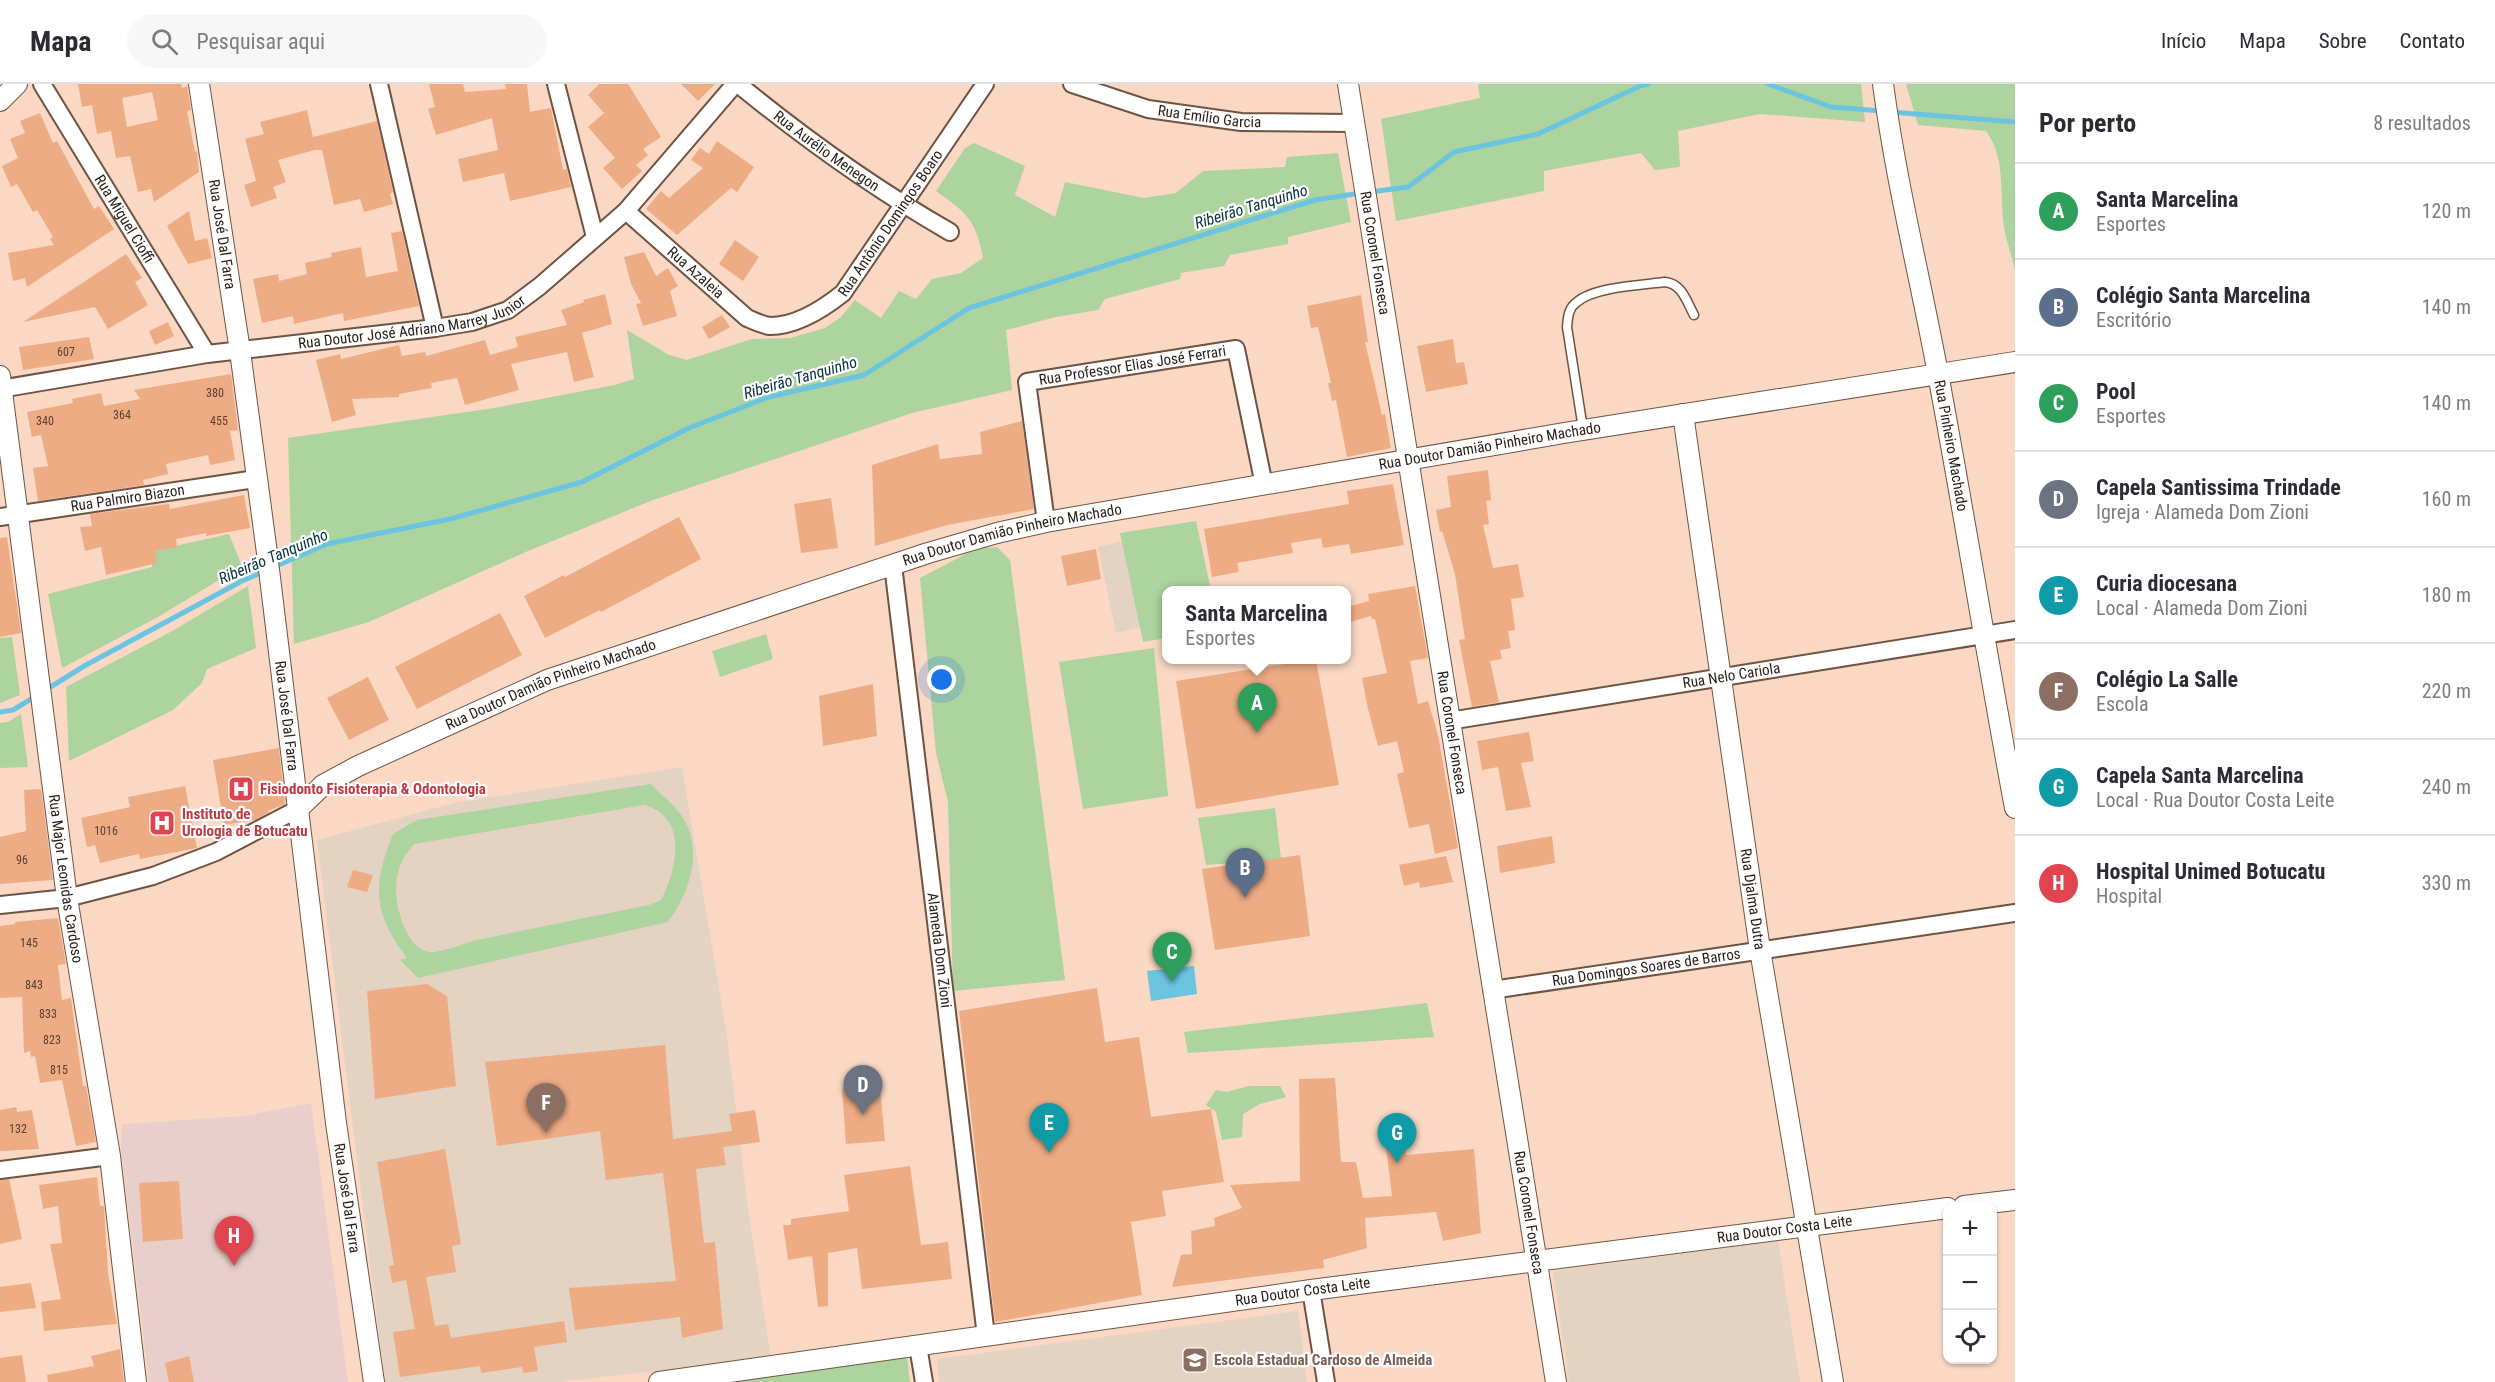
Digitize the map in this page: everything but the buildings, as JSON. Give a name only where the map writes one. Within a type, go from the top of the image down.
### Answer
[{"type":"street","points":[[0,101],[17,84]]},
{"type":"street","name":"Rua Miguel Cioffi","points":[[42,84],[207,354]]},
{"type":"street","name":"Rua José Dal Farra","points":[[199,84],[240,351],[267,553],[336,1123],[374,1382]]},
{"type":"street","points":[[379,84],[435,328]]},
{"type":"street","points":[[556,84],[595,237]]},
{"type":"street","name":"Rua Doutor José Adriano Marrey Junior","points":[[1,385],[207,354],[435,328],[472,322],[508,310],[540,286],[626,211],[737,84]]},
{"type":"street","name":"Rua Aurélio Menegon","points":[[737,84],[780,118],[904,205],[951,232]]},
{"type":"street","name":"Rua Antônio Domingos Boaro","points":[[770,326],[806,317],[824,308],[843,293],[985,84]]},
{"type":"street","name":"Rua Emílio Garcia","points":[[1072,84],[1148,109],[1241,122],[1353,123]]},
{"type":"street","name":"Rua Coronel Fonseca","points":[[1348,84],[1556,1382]]},
{"type":"street","name":"Rua Pinheiro Machado","points":[[1883,84],[1890,131],[1938,374],[1982,636],[2015,808]]},
{"type":"street","name":"Rua Azaleia","points":[[626,211],[747,318],[770,326]]},
{"type":"street","name":"Rua Professor Elias José Ferrari","points":[[1046,522],[1027,382],[1236,349],[1264,484]]},
{"type":"street","name":"Rua Doutor Damião Pinheiro Machado","points":[[0,905],[67,898],[153,876],[216,852],[298,809],[323,785],[358,766],[452,721],[547,680],[997,532],[1407,459],[2015,362]]},
{"type":"street","name":"Rua Major Leonidas Cardoso","points":[[1,385],[9,516],[36,660],[67,898],[110,1156],[136,1382]]},
{"type":"street","name":"Rua Djalma Dutra","points":[[1683,414],[1723,677],[1760,950],[1833,1382]]},
{"type":"street","name":"Rua Palmiro Biazon","points":[[9,516],[256,479]]},
{"type":"street","name":"Alameda Dom Zioni","points":[[893,565],[986,1336]]},
{"type":"street","name":"Rua Nelo Cariola","points":[[1449,721],[2015,630]]},
{"type":"street","name":"Rua Domingos Soares de Barros","points":[[1492,990],[2015,913]]},
{"type":"street","points":[[0,1170],[110,1156]]},
{"type":"street","points":[[1997,1202],[2015,1200]]},
{"type":"street","name":"Rua Doutor Costa Leite","points":[[659,1382],[1311,1290],[1943,1208]]},
{"type":"street","points":[[1311,1290],[1326,1382]]},
{"type":"street","points":[[918,1346],[924,1382]]},
{"type":"lane","points":[[1583,430],[1567,327],[1569,311],[1577,301],[1603,292],[1665,282],[1674,283],[1682,292],[1694,315]]},
{"type":"shaded area","points":[[1140,537],[1147,626],[1116,633],[1098,547]]},
{"type":"shaded area","points":[[682,767],[727,1036],[748,1209],[771,1358],[557,1382],[385,1382],[317,840],[454,803]]},
{"type":"shaded area","points":[[311,1103],[348,1382],[149,1382],[121,1149],[122,1124],[244,1116]]},
{"type":"shaded area","points":[[1778,1241],[1800,1382],[1569,1382],[1553,1271]]},
{"type":"shaded area","name":"Escola Estadual Cardoso de Almeida","points":[[1298,1311],[1307,1382],[939,1382],[937,1359]]},
{"type":"green space","points":[[1478,84],[1861,84],[1865,122],[1760,114],[1678,131],[1680,167],[1655,170],[1641,153],[1544,171],[1544,191],[1396,221],[1381,119],[1480,98]]},
{"type":"green space","points":[[1906,84],[2015,84],[2015,270],[2003,218],[1999,162],[1992,141],[1986,131],[1918,125]]},
{"type":"green space","points":[[974,143],[1025,166],[1015,195],[1055,217],[1065,182],[1144,198],[1176,193],[1203,171],[1285,167],[1287,157],[1338,153],[1351,222],[1288,237],[1288,244],[1230,255],[1224,266],[1181,273],[1180,279],[1105,299],[1098,310],[1056,317],[1006,330],[1012,390],[912,413],[653,500],[528,551],[369,622],[294,644],[288,438],[494,408],[615,385],[634,379],[627,330],[669,355],[687,360],[752,339],[790,338],[825,328],[841,317],[855,300],[881,318],[899,291],[916,299],[932,279],[961,273],[983,258],[977,235],[969,218],[936,191],[965,148]]},
{"type":"green space","points":[[1196,521],[1210,586],[1162,586],[1162,639],[1143,642],[1120,533]]},
{"type":"green space","points":[[229,534],[242,566],[158,617],[62,668],[48,594],[152,567],[152,551]]},
{"type":"green space","points":[[997,547],[1010,560],[1065,980],[953,991],[948,802],[936,753],[920,578],[975,549]]},
{"type":"green space","points":[[248,586],[256,648],[207,669],[202,683],[173,710],[69,761],[66,687],[174,630]]},
{"type":"green space","points":[[766,634],[773,659],[720,677],[712,651]]},
{"type":"green space","points":[[12,637],[20,695],[0,703],[0,638]]},
{"type":"green space","points":[[1154,648],[1168,796],[1083,809],[1059,662]]},
{"type":"green space","points":[[21,714],[28,767],[0,768],[0,723],[8,722]]},
{"type":"green space","points":[[651,784],[680,813],[689,831],[693,858],[691,872],[688,885],[676,911],[668,922],[418,978],[400,960],[407,958],[388,927],[379,898],[382,869],[393,834],[417,820]],"holes":[[[644,805],[658,811],[668,821],[675,845],[675,859],[667,888],[661,900],[649,905],[477,940],[432,952],[416,946],[405,927],[398,908],[396,881],[400,866],[414,844]]]},
{"type":"green space","points":[[1275,808],[1281,859],[1206,865],[1198,818]]},
{"type":"green space","points":[[1427,1003],[1434,1037],[1188,1053],[1184,1032]]},
{"type":"green space","points":[[1249,1086],[1280,1086],[1286,1097],[1260,1104],[1243,1114],[1242,1137],[1222,1140],[1216,1112],[1206,1105],[1216,1090],[1227,1092]]},
{"type":"green space","points":[[907,1357],[910,1382],[736,1382]]},
{"type":"water","points":[[1194,966],[1197,994],[1151,1001],[1147,971]]},
{"type":"waterway","name":"Ribeirão Tanquinho","points":[[1370,192],[1408,187],[1454,152],[1538,134],[1640,86],[1649,84]]},
{"type":"waterway","name":"Ribeirão Tanquinho","points":[[1768,84],[1831,107],[1882,111]]},
{"type":"waterway","name":"Ribeirão Tanquinho","points":[[1891,112],[2015,122]]},
{"type":"waterway","name":"Ribeirão Tanquinho","points":[[274,567],[327,544],[450,519],[582,482],[689,428],[769,397],[864,375],[969,308],[1315,200],[1361,193]]},
{"type":"waterway","name":"Ribeirão Tanquinho","points":[[44,691],[86,665],[242,581],[265,571]]},
{"type":"waterway","name":"Ribeirão Tanquinho","points":[[0,712],[13,710],[36,696]]},
{"type":"place","name":"Santa Marcelina","points":[[1257,733]]},
{"type":"place","name":"Fisiodonto Fisioterapia & Odontologia","points":[[241,789]]},
{"type":"place","name":"Instituto de Urologia de Botucatu","points":[[162,823]]},
{"type":"place","name":"Colégio Santa Marcelina","points":[[1245,898]]},
{"type":"place","name":"Pool","points":[[1172,982]]},
{"type":"place","name":"Capela Santissima Trindade","points":[[863,1115]]},
{"type":"place","name":"Colégio La Salle","points":[[546,1133]]},
{"type":"place","name":"Curia diocesana","points":[[1049,1153]]},
{"type":"place","name":"Capela Santa Marcelina","points":[[1397,1163]]},
{"type":"place","name":"Hospital Unimed Botucatu","points":[[234,1266]]},
{"type":"place","name":"Escola Estadual Cardoso de Almeida","points":[[1195,1360]]}]
